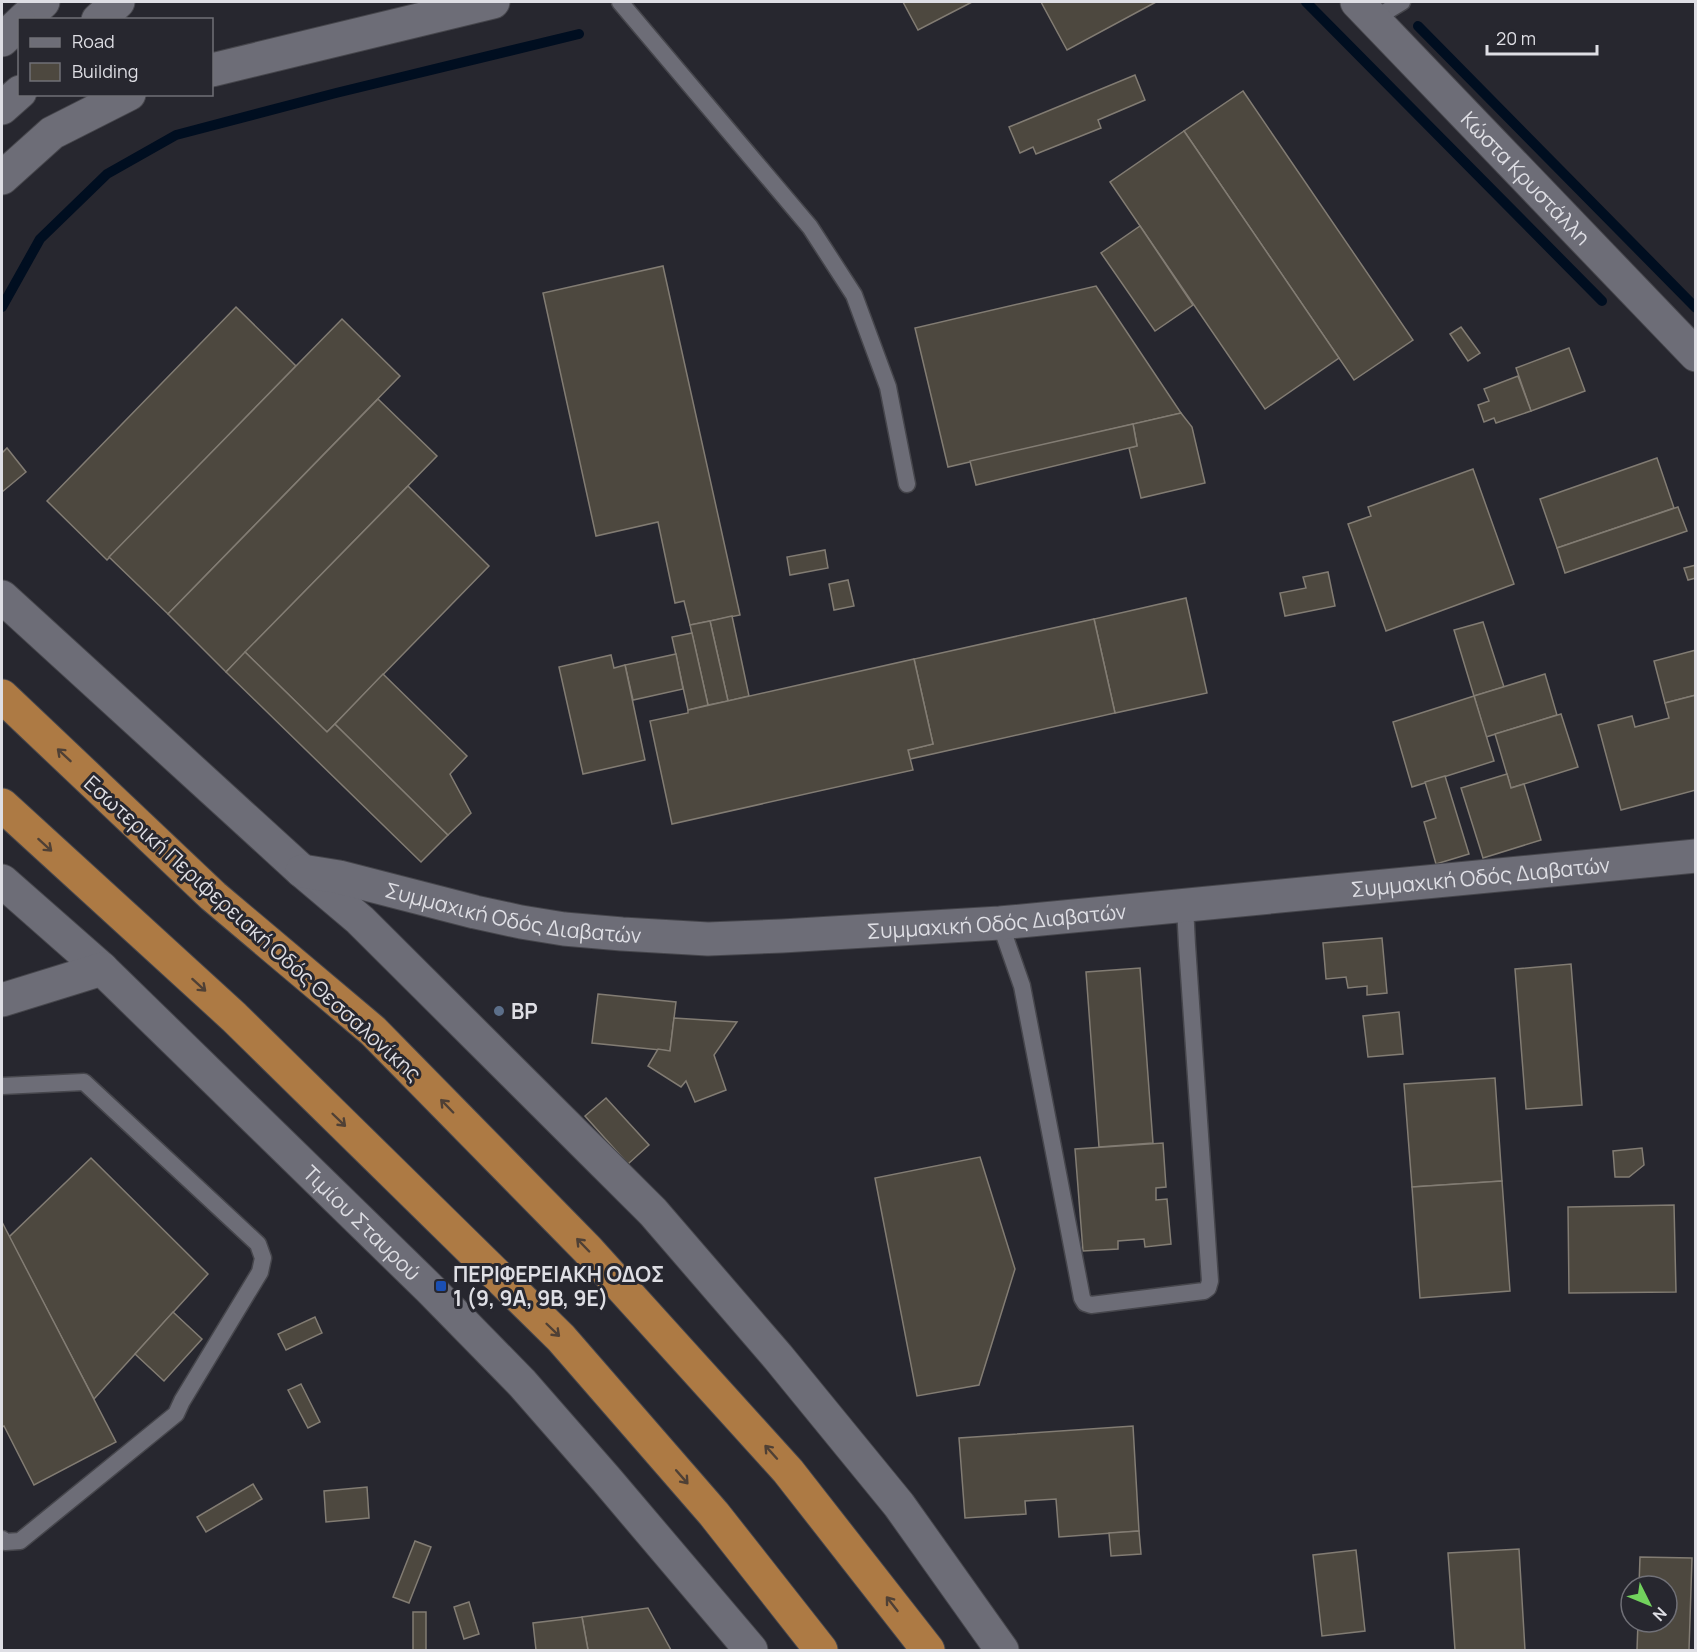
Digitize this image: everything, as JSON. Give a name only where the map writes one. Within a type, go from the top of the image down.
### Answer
[{"type":"highway","name":"Εσωτερική Περιφερειακή Οδός Θεσσαλονίκης","points":[[2,696],[213,896],[373,1031],[587,1249],[788,1471],[928,1650]]},
{"type":"highway","points":[[2,805],[234,1017],[561,1338],[714,1514],[820,1650]]},
{"type":"street","points":[[25,18],[43,2]]},
{"type":"street","points":[[100,18],[118,2]]},
{"type":"street","points":[[213,70],[493,2]]},
{"type":"street","name":"Κώστα Κρυστάλλη","points":[[1366,10],[1695,355]]},
{"type":"street","points":[[2,40],[18,25]]},
{"type":"street","points":[[2,108],[18,94]]},
{"type":"street","points":[[2,178],[52,133],[125,96]]},
{"type":"street","points":[[2,597],[302,871],[360,920],[653,1212],[778,1357],[899,1505],[1002,1650]]},
{"type":"street","name":"Συμμαχική Οδός Διαβατών","points":[[302,871],[339,877],[521,922],[564,929],[708,939],[1000,922],[1695,856]]},
{"type":"street","name":"Τιμίου Σταυρού","points":[[2,881],[102,969],[431,1290],[522,1383],[751,1650]]},
{"type":"street","points":[[2,1000],[102,969]]},
{"type":"lane","points":[[620,2],[810,227],[854,296],[888,387],[907,484]]},
{"type":"lane","points":[[1366,10],[1402,2]]},
{"type":"lane","points":[[1000,922],[1022,986],[1082,1298],[1085,1303],[1091,1305],[1204,1291],[1208,1288],[1210,1281],[1185,906]]},
{"type":"lane","points":[[2,1086],[84,1082],[258,1244],[264,1258],[260,1272],[176,1414],[20,1541],[5,1542],[2,1539]]},
{"type":"building","points":[[903,2],[972,2],[918,30]]},
{"type":"building","points":[[1041,2],[1156,2],[1067,50]]},
{"type":"building","points":[[1135,75],[1145,100],[1098,120],[1101,128],[1036,154],[1033,147],[1020,153],[1009,127]]},
{"type":"building","points":[[1243,91],[1413,340],[1354,380],[1184,131]]},
{"type":"building","points":[[1184,131],[1339,358],[1265,409],[1110,182]]},
{"type":"building","points":[[1140,226],[1193,305],[1155,331],[1101,253]]},
{"type":"building","points":[[663,266],[740,615],[690,625],[684,601],[675,603],[658,522],[596,536],[543,293]]},
{"type":"building","points":[[1096,286],[1181,413],[948,467],[915,328]]},
{"type":"building","points":[[236,307],[296,366],[107,560],[47,501]]},
{"type":"building","points":[[342,319],[400,376],[168,614],[109,557]]},
{"type":"building","points":[[1461,327],[1480,353],[1468,361],[1450,334]]},
{"type":"building","points":[[1569,348],[1585,391],[1531,411],[1516,368]]},
{"type":"building","points":[[1518,376],[1531,411],[1496,423],[1494,418],[1484,422],[1478,405],[1489,401],[1484,389]]},
{"type":"building","points":[[378,399],[437,456],[226,672],[168,614]]},
{"type":"building","points":[[1181,413],[1192,427],[1205,483],[1141,498],[1129,448],[1137,446],[1133,424]]},
{"type":"building","points":[[1133,424],[1137,446],[976,485],[970,461]]},
{"type":"building","points":[[7,448],[26,472],[2,492],[2,453]]},
{"type":"building","points":[[1657,458],[1674,508],[1557,548],[1540,499]]},
{"type":"building","points":[[1473,469],[1514,584],[1386,631],[1348,524],[1371,516],[1368,507]]},
{"type":"building","points":[[408,486],[489,566],[327,732],[245,652]]},
{"type":"building","points":[[1678,507],[1687,531],[1565,573],[1557,548]]},
{"type":"building","points":[[825,550],[828,568],[790,575],[787,557]]},
{"type":"building","points":[[1696,565],[1696,578],[1688,580],[1684,568]]},
{"type":"building","points":[[1328,572],[1335,606],[1285,616],[1280,593],[1306,588],[1303,577]]},
{"type":"building","points":[[848,580],[854,606],[834,610],[829,584]]},
{"type":"building","points":[[1186,598],[1207,693],[1115,713],[1094,619]]},
{"type":"building","points":[[732,616],[749,696],[728,701],[710,621]]},
{"type":"building","points":[[1094,619],[1115,713],[910,759],[908,750],[933,744],[914,659]]},
{"type":"building","points":[[710,621],[728,701],[708,705],[690,625]]},
{"type":"building","points":[[1483,622],[1504,687],[1474,696],[1454,630]]},
{"type":"building","points":[[692,633],[708,705],[688,710],[672,637]]},
{"type":"building","points":[[1696,650],[1696,695],[1665,703],[1654,661]]},
{"type":"building","points":[[245,652],[327,732],[335,724],[448,835],[421,862],[226,672]]},
{"type":"building","points":[[676,654],[683,689],[633,700],[625,665]]},
{"type":"building","points":[[611,655],[614,668],[625,665],[645,760],[583,774],[559,667]]},
{"type":"building","points":[[914,659],[933,744],[908,750],[913,770],[672,824],[650,721],[688,713],[688,710]]},
{"type":"building","points":[[383,674],[467,756],[450,774],[471,813],[448,835],[335,724]]},
{"type":"building","points":[[1545,674],[1557,715],[1486,737],[1474,696]]},
{"type":"building","points":[[1696,695],[1696,790],[1621,810],[1598,725],[1632,716],[1635,727],[1669,718],[1665,703]]},
{"type":"building","points":[[1474,696],[1494,761],[1412,787],[1393,722]]},
{"type":"building","points":[[1561,714],[1578,767],[1511,788],[1495,734]]},
{"type":"building","points":[[1507,774],[1511,788],[1524,784],[1541,840],[1483,858],[1461,788]]},
{"type":"building","points":[[1445,776],[1469,854],[1436,864],[1424,822],[1436,818],[1425,782]]},
{"type":"building","points":[[1382,938],[1387,993],[1367,995],[1367,986],[1348,988],[1346,977],[1326,979],[1323,943]]},
{"type":"building","points":[[1571,964],[1582,1105],[1526,1109],[1515,969]]},
{"type":"building","points":[[1140,968],[1153,1143],[1099,1147],[1086,972]]},
{"type":"building","points":[[598,994],[676,1002],[670,1051],[592,1043]]},
{"type":"building","points":[[1399,1012],[1403,1054],[1368,1057],[1363,1016]]},
{"type":"building","points":[[674,1018],[737,1022],[714,1055],[726,1090],[695,1102],[686,1081],[681,1087],[648,1066],[658,1049],[670,1051]]},
{"type":"building","points":[[1495,1078],[1502,1181],[1412,1187],[1404,1084]]},
{"type":"building","points":[[606,1098],[649,1145],[628,1164],[585,1116]]},
{"type":"building","points":[[1163,1143],[1166,1187],[1156,1188],[1156,1200],[1167,1199],[1171,1244],[1145,1247],[1144,1239],[1118,1241],[1118,1249],[1083,1251],[1075,1149]]},
{"type":"building","points":[[1642,1148],[1644,1165],[1629,1177],[1615,1177],[1613,1151]]},
{"type":"building","points":[[980,1157],[1015,1269],[979,1385],[917,1396],[875,1178]]},
{"type":"building","points":[[91,1158],[208,1274],[94,1399],[9,1237]]},
{"type":"building","points":[[1502,1181],[1510,1291],[1420,1298],[1412,1187]]},
{"type":"building","points":[[1674,1205],[1676,1292],[1569,1293],[1568,1207]]},
{"type":"building","points":[[2,1222],[116,1442],[34,1485],[4,1426],[2,1427]]},
{"type":"building","points":[[173,1312],[202,1339],[164,1381],[135,1354]]},
{"type":"building","points":[[315,1317],[322,1333],[286,1350],[278,1334]]},
{"type":"building","points":[[301,1384],[320,1422],[308,1428],[288,1390]]},
{"type":"building","points":[[1133,1426],[1139,1531],[1059,1537],[1056,1499],[1025,1501],[1026,1514],[965,1518],[959,1438]]},
{"type":"building","points":[[253,1484],[262,1499],[206,1532],[197,1517]]},
{"type":"building","points":[[367,1487],[369,1518],[326,1522],[324,1491]]},
{"type":"building","points":[[1139,1531],[1141,1554],[1111,1556],[1109,1533]]},
{"type":"building","points":[[415,1541],[431,1547],[409,1603],[393,1597]]},
{"type":"building","points":[[1519,1549],[1525,1650],[1455,1650],[1448,1553]]},
{"type":"building","points":[[1356,1550],[1365,1631],[1322,1636],[1313,1555]]},
{"type":"building","points":[[1640,1557],[1692,1558],[1689,1650],[1637,1650],[1638,1634],[1679,1634],[1679,1574],[1639,1574]]},
{"type":"building","points":[[469,1602],[479,1634],[464,1639],[454,1607]]},
{"type":"building","points":[[648,1608],[671,1650],[588,1650],[582,1617]]},
{"type":"building","points":[[413,1612],[426,1612],[426,1650],[413,1650]]},
{"type":"building","points":[[582,1617],[588,1650],[536,1650],[533,1623]]},
{"type":"waterway","points":[[1306,2],[1602,301]]},
{"type":"waterway","points":[[1418,26],[1696,308]]},
{"type":"waterway","points":[[2,307],[40,239],[107,174],[176,135],[336,93],[579,34]]},
{"type":"place","name":"BP","points":[[499,1011]]},
{"type":"place","name":"ΠΕΡΙΦΕΡΕΙΑΚΗ ΟΔΟΣ 1 (9, 9Α, 9Β, 9Ε)","points":[[441,1286]]}]
